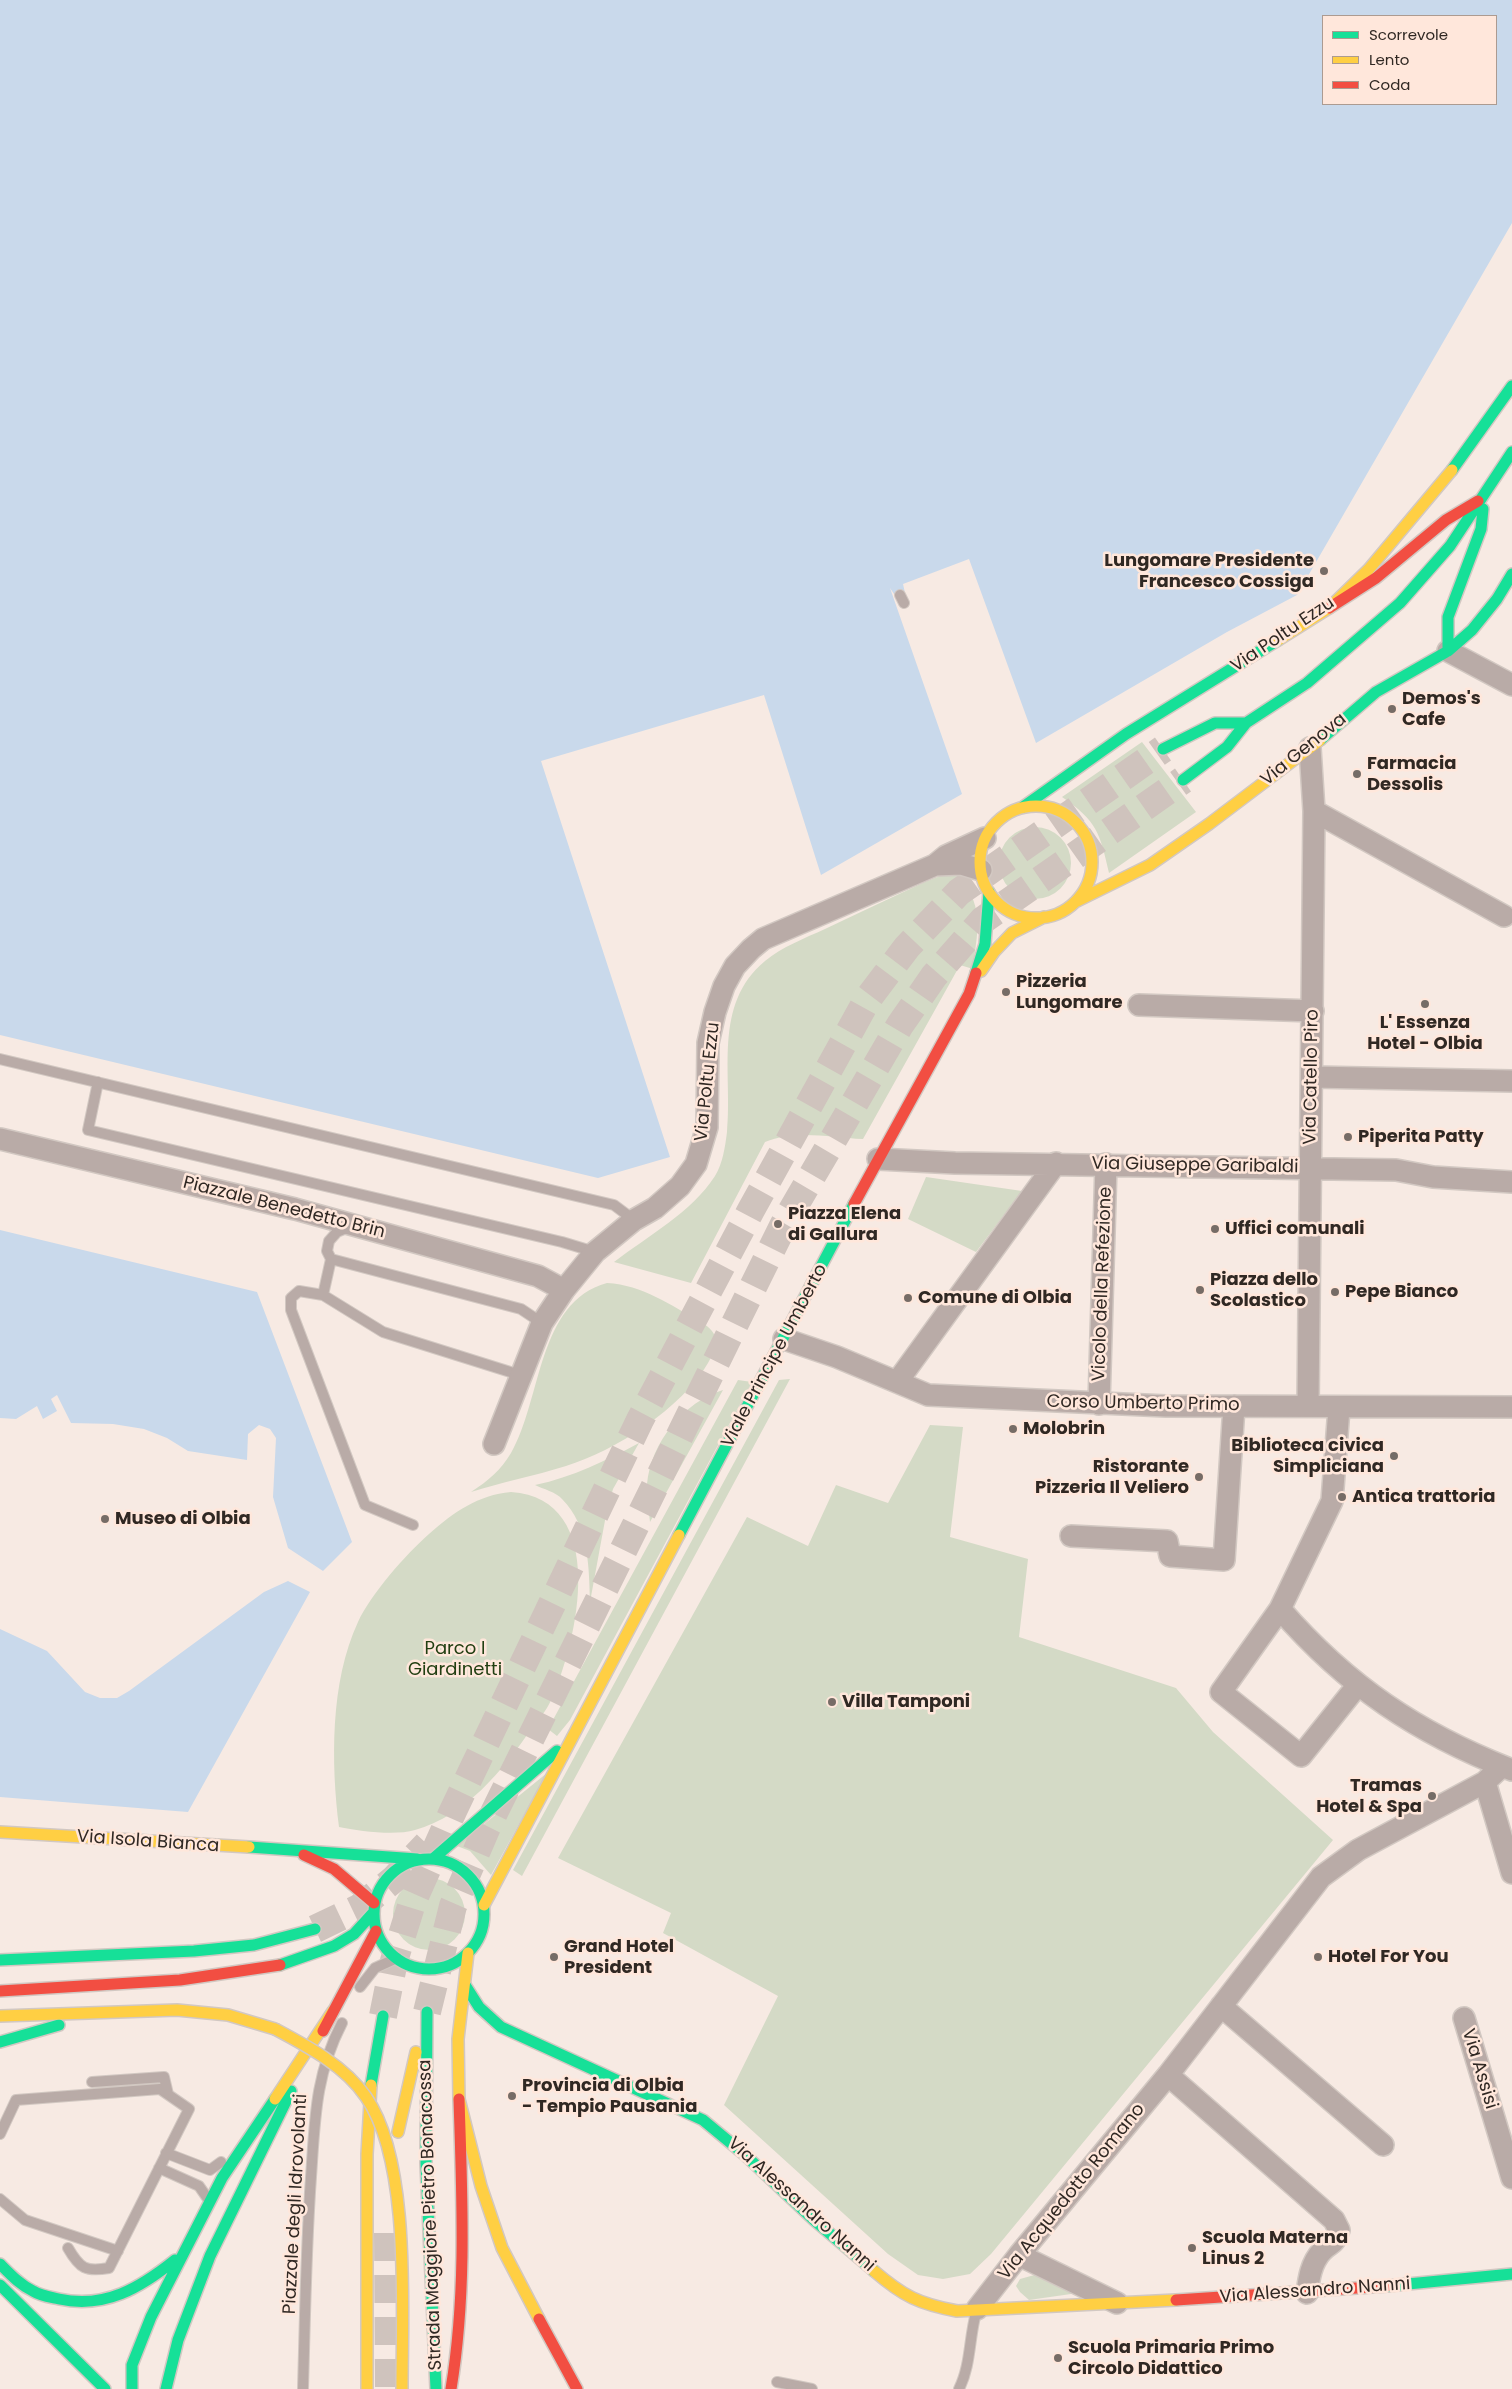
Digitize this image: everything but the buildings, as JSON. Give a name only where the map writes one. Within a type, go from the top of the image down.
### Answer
[{"type":"street","name":"Via Poltu Ezzu","points":[[1024,807],[1054,783],[1126,734],[1329,608],[1369,569],[1466,453],[1512,386]]},
{"type":"street","points":[[1183,780],[1227,748],[1246,723],[1307,682],[1400,603],[1450,546],[1512,452]]},
{"type":"street","points":[[1329,608],[1376,578],[1446,520],[1483,498]]},
{"type":"street","points":[[1483,498],[1481,529],[1448,617],[1448,651],[1512,685]]},
{"type":"street","name":"Via Genova","points":[[1074,902],[1150,865],[1209,824],[1310,748],[1376,692],[1448,651],[1472,630],[1497,599],[1512,574]]},
{"type":"street","points":[[1163,749],[1215,723],[1246,723]]},
{"type":"street","name":"Via Catello Piro","points":[[1308,1406],[1310,1168],[1313,1077],[1314,811],[1310,748]]},
{"type":"street","points":[[1041,806],[1058,810],[1074,821],[1086,836],[1092,854],[1091,873],[1086,887],[1074,902],[1062,912],[1044,917],[1030,918],[1011,912],[989,892],[980,870],[980,856],[986,838],[999,820],[1024,807],[1041,806]]},
{"type":"street","points":[[1314,811],[1504,916]]},
{"type":"street","name":"Via Poltu Ezzu","points":[[494,1444],[542,1323],[564,1290],[595,1252],[634,1220],[655,1208],[680,1186],[696,1164],[707,1127],[708,1043],[721,995],[735,966],[763,939],[935,865],[946,856],[986,838]]},
{"type":"street","name":"Via Poltu Ezzu","points":[[935,865],[961,864],[980,870]]},
{"type":"street","name":"Viale Principe Umberto","points":[[484,1905],[878,1159],[969,994],[985,944],[989,892]]},
{"type":"street","name":"Viale Principe Umberto","points":[[975,980],[994,952],[1012,933],[1044,917]]},
{"type":"street","points":[[1139,1006],[1313,1011]]},
{"type":"street","points":[[1313,1077],[1512,1080]]},
{"type":"street","name":"Piazzale Benedetto Brin","points":[[0,1139],[295,1209],[538,1276],[564,1290]]},
{"type":"street","name":"Via Giuseppe Garibaldi","points":[[878,1159],[955,1163],[1056,1163],[1396,1170],[1432,1178],[1512,1182]]},
{"type":"street","points":[[897,1382],[1056,1163]]},
{"type":"street","name":"Vicolo della Refezione","points":[[1099,1404],[1106,1164]]},
{"type":"street","name":"Corso Umberto Primo","points":[[784,1339],[837,1357],[928,1395],[1099,1404],[1339,1408],[1512,1407]]},
{"type":"street","points":[[1071,1536],[1167,1541],[1170,1556],[1224,1560],[1234,1406]]},
{"type":"street","points":[[1339,1408],[1332,1501],[1280,1609],[1221,1692],[1301,1756],[1357,1686]]},
{"type":"street","points":[[1280,1609],[1296,1628],[1357,1686],[1416,1726],[1507,1768]]},
{"type":"street","name":"Viale Principe Umberto","points":[[434,1858],[540,1768],[576,1732]]},
{"type":"street","name":"Via Acquedotto Romano","points":[[977,2309],[1019,2255],[1168,2075],[1321,1877],[1358,1850],[1485,1782],[1507,1768]]},
{"type":"street","points":[[1485,1782],[1512,1873]]},
{"type":"street","name":"Via Isola Bianca","points":[[0,1832],[417,1859]]},
{"type":"street","name":"Via Isola Bianca","points":[[296,1851],[334,1870],[374,1908]]},
{"type":"street","points":[[0,1991],[180,1980],[278,1966],[334,1946],[354,1934],[374,1908],[380,1888],[389,1875],[402,1865],[417,1859],[434,1858],[452,1863],[467,1873],[478,1888],[484,1905],[484,1923],[478,1939],[468,1953],[446,1966],[433,1968],[414,1967],[397,1958],[384,1946],[376,1931],[374,1908]]},
{"type":"street","points":[[0,1960],[194,1951],[254,1945],[315,1929]]},
{"type":"street","points":[[166,2389],[177,2341],[202,2273],[258,2155],[376,1931]]},
{"type":"street","points":[[451,2389],[456,2363],[462,2277],[458,2039],[468,1953]]},
{"type":"street","name":"Via Alessandro Nanni","points":[[464,1985],[479,2007],[501,2027],[703,2120],[744,2154],[814,2220],[897,2291],[926,2305],[957,2311],[1117,2304],[1307,2293],[1512,2274]]},
{"type":"street","points":[[1221,2006],[1383,2145]]},
{"type":"street","points":[[0,2016],[177,2010],[228,2015],[275,2028],[308,2046],[336,2069],[366,2098],[382,2128],[391,2160],[397,2217],[402,2389]]},
{"type":"street","points":[[0,2042],[47,2027],[177,2010]]},
{"type":"street","points":[[132,2389],[132,2365],[150,2317],[183,2252],[210,2202],[243,2148],[334,2011]]},
{"type":"street","name":"Strada Maggiore Pietro Bonacossa","points":[[398,2132],[410,2070],[426,2012],[426,2163],[436,2389]]},
{"type":"street","points":[[367,2389],[367,2154],[371,2076],[383,2016]]},
{"type":"street","name":"Via Assisi","points":[[1464,2018],[1507,2140],[1512,2178]]},
{"type":"street","name":"Via Alessandro Nanni","points":[[485,2027],[501,2027]]},
{"type":"street","points":[[458,2039],[472,2029]]},
{"type":"street","points":[[1168,2075],[1334,2220],[1339,2230],[1334,2244],[1322,2251],[1310,2271],[1307,2293]]},
{"type":"street","points":[[459,2098],[481,2186],[502,2248],[546,2332],[574,2380],[577,2389]]},
{"type":"street","points":[[0,2264],[32,2292],[61,2300],[90,2304],[125,2296],[151,2280],[183,2252]]},
{"type":"street","name":"Via Alessandro Nanni","points":[[1019,2255],[1117,2304]]},
{"type":"street","points":[[0,2285],[105,2389]]},
{"type":"lane","points":[[0,1059],[614,1205],[634,1220]]},
{"type":"lane","name":"Piazzale Benedetto Brin","points":[[98,1082],[88,1130],[553,1240],[595,1252]]},
{"type":"lane","points":[[323,1295],[331,1260],[327,1251],[329,1241],[337,1232],[353,1225]]},
{"type":"lane","points":[[331,1260],[521,1310],[542,1323]]},
{"type":"lane","points":[[413,1525],[365,1505],[291,1310],[291,1298],[299,1291],[323,1295],[383,1332],[520,1375]]},
{"type":"lane","points":[[353,2000],[375,1968],[397,1958]]},
{"type":"lane","name":"Piazzale degli Idrovolanti","points":[[303,2389],[308,2216],[316,2100],[322,2072],[345,2017]]},
{"type":"lane","points":[[92,2082],[164,2077],[168,2094]]},
{"type":"lane","points":[[0,2134],[16,2100],[160,2089],[189,2109],[110,2268],[91,2271],[76,2263],[68,2248]]},
{"type":"lane","points":[[166,2154],[210,2170],[243,2148]]},
{"type":"lane","points":[[159,2168],[199,2186],[210,2202]]},
{"type":"lane","points":[[0,2199],[25,2220],[118,2251]]},
{"type":"lane","points":[[959,2389],[966,2374],[971,2332],[977,2309]]},
{"type":"lane","points":[[777,2382],[812,2389]]},
{"type":"green space","points":[[1142,742],[1196,812],[1109,873],[1103,848],[1095,829],[1083,813],[1062,797]]},
{"type":"green space","points":[[1035,827],[1049,830],[1061,837],[1068,849],[1071,863],[1068,877],[1061,889],[1049,896],[1035,899],[1021,896],[1009,889],[1002,877],[999,863],[1002,849],[1009,837],[1021,830]]},
{"type":"green space","points":[[953,875],[961,877],[974,901],[978,921],[973,969],[960,965],[863,1139],[801,1135],[777,1138],[765,1142],[691,1283],[614,1262],[682,1212],[705,1189],[718,1171],[727,1132],[728,1041],[731,1019],[738,998],[748,979],[765,961],[794,943],[925,882],[940,876]]},
{"type":"green space","points":[[926,1177],[1022,1191],[976,1252],[908,1219]]},
{"type":"green space","points":[[607,1283],[644,1292],[707,1326],[712,1331],[716,1340],[714,1351],[708,1363],[682,1396],[646,1426],[626,1439],[566,1466],[471,1492],[494,1475],[511,1453],[521,1431],[544,1355],[554,1331],[567,1310],[584,1294]]},
{"type":"green space","points":[[790,1379],[522,1876],[513,1870],[779,1380]]},
{"type":"green space","points":[[738,1380],[752,1382],[570,1720],[557,1736],[548,1729]]},
{"type":"green space","points":[[723,1390],[650,1522],[647,1484],[655,1453],[672,1426],[683,1414],[695,1404]]},
{"type":"green space","points":[[930,1425],[963,1427],[950,1537],[1028,1559],[1019,1637],[1176,1688],[1213,1732],[1333,1840],[991,2254],[970,2274],[943,2279],[918,2275],[888,2254],[724,2105],[778,1996],[663,1933],[671,1913],[558,1858],[747,1517],[808,1546],[836,1485],[888,1503]]},
{"type":"green space","points":[[639,1443],[613,1489],[606,1515],[590,1602],[588,1561],[578,1522],[571,1510],[559,1497],[535,1485],[562,1478],[588,1468]]},
{"type":"green space","name":"Parco I Giardinetti","points":[[511,1492],[542,1501],[563,1519],[574,1545],[578,1576],[576,1610],[570,1644],[549,1704],[495,1775],[467,1803],[451,1814],[433,1823],[407,1832],[377,1832],[339,1827],[334,1750],[335,1723],[342,1670],[358,1622],[371,1599],[390,1575],[410,1552],[438,1526],[457,1512],[477,1501]]},
{"type":"green space","points":[[547,1773],[491,1875],[470,1851],[457,1846]]},
{"type":"green space","points":[[436,1878],[455,1888],[463,1900],[465,1914],[463,1928],[455,1940],[443,1948],[422,1950],[403,1940],[395,1928],[393,1907],[403,1888],[415,1880]]},
{"type":"green space","points":[[1038,2274],[1078,2293],[1029,2300],[1016,2286],[1020,2279]]},
{"type":"water","points":[[0,0],[1512,0],[1512,223],[1297,595],[1227,632],[1036,743],[969,559],[903,584],[905,593],[896,597],[890,588],[962,794],[821,875],[764,695],[541,761],[670,1157],[598,1178],[0,1035]]},
{"type":"water","points":[[0,1230],[257,1292],[352,1542],[323,1571],[288,1548],[273,1497],[276,1438],[270,1429],[259,1425],[248,1434],[247,1460],[188,1451],[167,1438],[144,1429],[113,1424],[71,1423],[57,1395],[51,1399],[57,1411],[43,1419],[37,1406],[16,1419],[0,1418]]},
{"type":"water","points":[[288,1581],[310,1592],[188,1812],[0,1797],[0,1629],[47,1651],[85,1692],[100,1698],[117,1698],[264,1592]]},
{"type":"tunnel","points":[[383,2016],[394,1961],[412,1903],[453,1811],[640,1420],[751,1210],[867,1000],[907,947],[959,892],[1163,749]]},
{"type":"tunnel","points":[[427,2012],[453,1906],[487,1827],[784,1224],[900,1025],[934,976],[983,920],[1183,780]]},
{"type":"tunnel","points":[[315,1929],[359,1908],[394,1879],[427,1844]]},
{"type":"tunnel","points":[[388,2233],[389,2389]]},
{"type":"traffic: fast","points":[[1452,470],[1512,386]]},
{"type":"traffic: fast","points":[[1183,780],[1227,747],[1246,723],[1307,683],[1400,603],[1450,546],[1512,452]]},
{"type":"traffic: fast","points":[[1448,651],[1448,617],[1481,529],[1483,509]]},
{"type":"traffic: fast","points":[[1320,740],[1376,692],[1448,651],[1472,630],[1497,599],[1512,574]]},
{"type":"traffic: fast","points":[[1023,807],[1126,734],[1278,640]]},
{"type":"traffic: fast","points":[[1163,749],[1215,723],[1246,723]]},
{"type":"traffic: fast","points":[[976,973],[985,944],[989,892]]},
{"type":"traffic: fast","points":[[679,1535],[854,1204]]},
{"type":"traffic: fast","points":[[434,1858],[557,1751]]},
{"type":"traffic: fast","points":[[249,1847],[417,1859]]},
{"type":"traffic: fast","points":[[429,1859],[450,1863],[468,1875],[480,1893],[484,1914],[480,1935],[468,1953],[450,1965],[429,1969],[408,1965],[390,1953],[378,1935],[374,1914],[378,1893],[390,1875],[408,1863],[429,1859]]},
{"type":"traffic: fast","points":[[280,1965],[334,1946],[354,1934],[373,1913]]},
{"type":"traffic: fast","points":[[0,1960],[194,1951],[254,1945],[315,1929]]},
{"type":"traffic: fast","points":[[465,1985],[479,2007],[501,2027],[703,2120],[744,2154],[814,2220],[874,2271]]},
{"type":"traffic: fast","points":[[427,2012],[426,2163],[436,2389]]},
{"type":"traffic: fast","points":[[371,2085],[383,2016]]},
{"type":"traffic: fast","points":[[0,2042],[59,2025]]},
{"type":"traffic: fast","points":[[166,2389],[178,2340],[210,2256],[291,2091]]},
{"type":"traffic: fast","points":[[132,2389],[132,2365],[151,2317],[222,2178],[275,2099]]},
{"type":"traffic: fast","points":[[0,2264],[28,2289],[39,2294],[59,2299],[92,2301],[121,2294],[149,2279],[175,2260]]},
{"type":"traffic: fast","points":[[1387,2286],[1512,2274]]},
{"type":"traffic: fast","points":[[0,2285],[105,2389]]},
{"type":"traffic: slow","points":[[1278,640],[1329,608],[1369,569],[1452,470]]},
{"type":"traffic: slow","points":[[1075,902],[1150,865],[1209,824],[1320,740]]},
{"type":"traffic: slow","points":[[1036,806],[1057,810],[1075,823],[1088,841],[1092,862],[1088,883],[1075,901],[1057,914],[1036,918],[1015,914],[997,901],[984,883],[980,862],[984,841],[997,823],[1015,810],[1036,806]]},
{"type":"traffic: slow","points":[[981,971],[994,952],[1012,933],[1044,917]]},
{"type":"traffic: slow","points":[[484,1905],[679,1535]]},
{"type":"traffic: slow","points":[[0,1832],[249,1847]]},
{"type":"traffic: slow","points":[[468,1953],[458,2039],[459,2099],[481,2186],[502,2248],[539,2319]]},
{"type":"traffic: slow","points":[[0,2016],[177,2010],[228,2015],[275,2029]]},
{"type":"traffic: slow","points":[[275,2099],[333,2011]]},
{"type":"traffic: slow","points":[[275,2029],[325,2058],[347,2076],[366,2097],[380,2125],[391,2159],[401,2238],[402,2389]]},
{"type":"traffic: slow","points":[[398,2132],[416,2052]]},
{"type":"traffic: slow","points":[[367,2389],[367,2154],[371,2085]]},
{"type":"traffic: slow","points":[[874,2271],[912,2298],[957,2311],[1176,2300]]},
{"type":"traffic: jam","points":[[1329,608],[1376,578],[1446,520],[1478,501]]},
{"type":"traffic: jam","points":[[854,1204],[969,994],[976,973]]},
{"type":"traffic: jam","points":[[304,1855],[334,1869],[374,1903]]},
{"type":"traffic: jam","points":[[323,2031],[376,1931]]},
{"type":"traffic: jam","points":[[0,1991],[180,1980],[280,1965]]},
{"type":"traffic: jam","points":[[451,2389],[459,2316],[462,2244],[459,2099]]},
{"type":"traffic: jam","points":[[1176,2300],[1387,2286]]},
{"type":"traffic: jam","points":[[539,2319],[577,2389]]},
{"type":"place","name":"Lungomare Presidente Francesco Cossiga","points":[[1324,571]]},
{"type":"place","name":"Demos's Cafe","points":[[1392,709]]},
{"type":"place","name":"Farmacia Dessolis","points":[[1357,774]]},
{"type":"place","name":"Pizzeria Lungomare","points":[[1006,992]]},
{"type":"place","name":"L' Essenza Hotel - Olbia","points":[[1425,1004]]},
{"type":"place","name":"Piperita Patty","points":[[1348,1137]]},
{"type":"place","name":"Piazza Elena di Gallura","points":[[778,1224]]},
{"type":"place","name":"Uffici comunali","points":[[1215,1229]]},
{"type":"place","name":"Piazza dello Scolastico","points":[[1200,1290]]},
{"type":"place","name":"Pepe Bianco","points":[[1335,1292]]},
{"type":"place","name":"Comune di Olbia","points":[[908,1298]]},
{"type":"place","name":"Molobrin","points":[[1013,1429]]},
{"type":"place","name":"Biblioteca civica Simpliciana","points":[[1394,1456]]},
{"type":"place","name":"Ristorante Pizzeria Il Veliero","points":[[1199,1477]]},
{"type":"place","name":"Antica trattoria","points":[[1342,1497]]},
{"type":"place","name":"Museo di Olbia","points":[[105,1519]]},
{"type":"place","name":"Villa Tamponi","points":[[832,1702]]},
{"type":"place","name":"Tramas Hotel & Spa","points":[[1432,1796]]},
{"type":"place","name":"Grand Hotel President","points":[[554,1957]]},
{"type":"place","name":"Hotel For You","points":[[1318,1957]]},
{"type":"place","name":"Provincia di Olbia - Tempio Pausania","points":[[512,2096]]},
{"type":"place","name":"Scuola Materna Linus 2","points":[[1192,2248]]},
{"type":"place","name":"Scuola Primaria Primo Circolo Didattico","points":[[1058,2358]]}]
